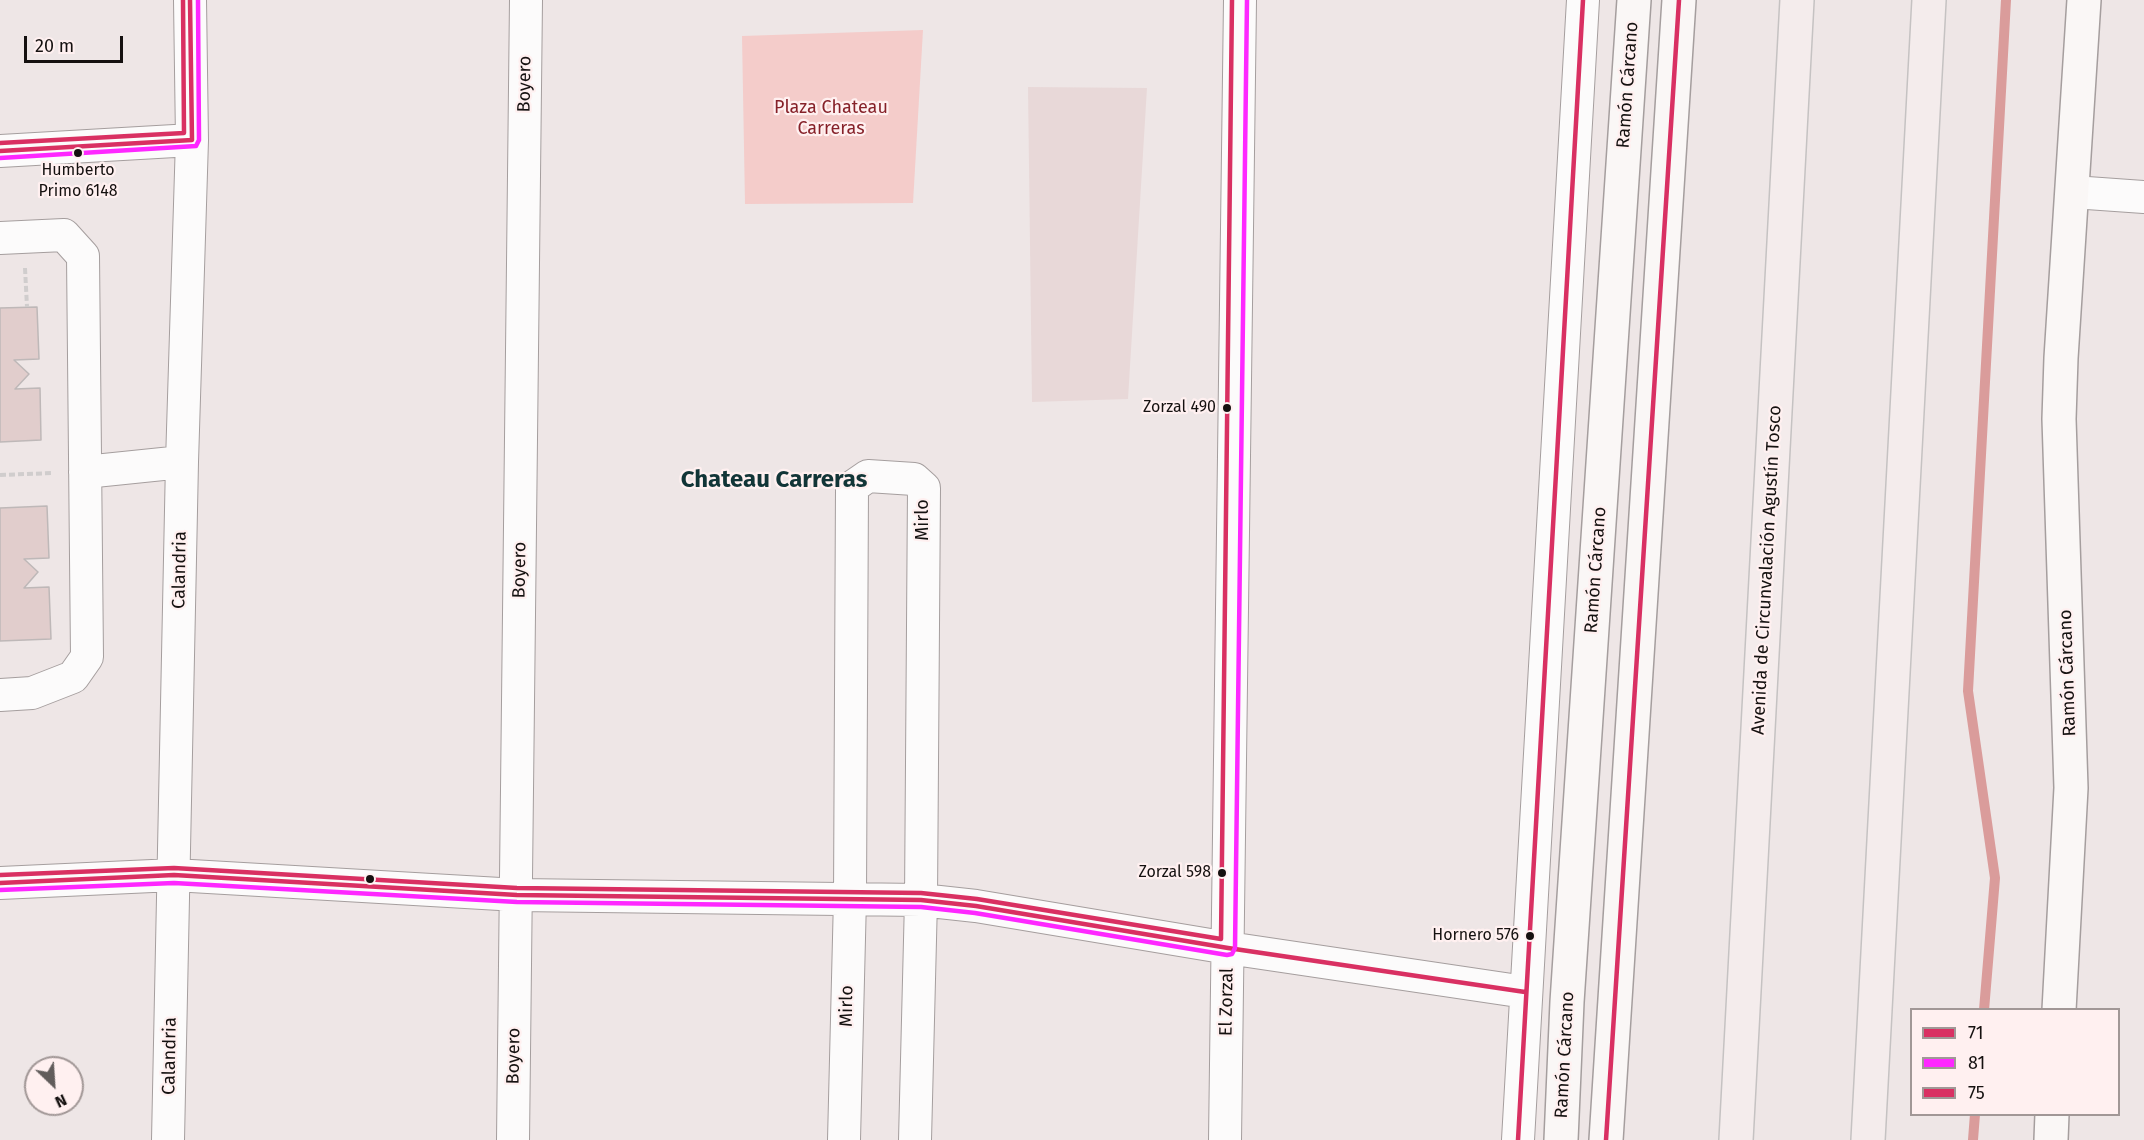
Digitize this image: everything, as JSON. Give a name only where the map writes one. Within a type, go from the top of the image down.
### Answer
[{"type":"highway","name":"Avenida de Circunvalación Agustín Tosco","points":[[1736,1140],[1797,0]]},
{"type":"highway","points":[[1868,1140],[1929,0]]},
{"type":"main road","name":"Ramón Cárcano","points":[[1561,1140],[1568,990],[1634,0]]},
{"type":"main road","points":[[1606,1140],[1679,0]]},
{"type":"main road","name":"Ramón Cárcano","points":[[2059,1008],[2071,788],[2060,408],[2061,358],[2084,0]]},
{"type":"main road","points":[[2051,1140],[2052,1116]]},
{"type":"street","name":"Calandria","points":[[168,1140],[182,462],[192,140],[190,0]]},
{"type":"street","name":"Boyero","points":[[513,1140],[526,0]]},
{"type":"street","name":"El Zorzal","points":[[1225,1140],[1240,0]]},
{"type":"street","points":[[1518,1140],[1583,0]]},
{"type":"street","points":[[0,151],[192,140]]},
{"type":"street","points":[[2073,192],[2144,196]]},
{"type":"street","points":[[0,238],[63,235],[83,256],[87,657],[73,677],[32,693],[0,695]]},
{"type":"street","points":[[85,471],[182,462]]},
{"type":"street","name":"Mirlo","points":[[844,1140],[850,898],[852,487],[868,476],[914,479],[924,488],[921,900],[915,1140]]},
{"type":"street","points":[[0,883],[174,874],[517,895],[921,900],[976,906],[1228,948],[1525,992]]},
{"type":"path","points":[[25,263],[27,307]]},
{"type":"path","points":[[0,475],[85,471]]},
{"type":"shaded area","points":[[1028,87],[1147,88],[1128,399],[1032,402]]},
{"type":"green space","name":"Plaza Chateau Carreras","points":[[923,30],[913,203],[745,204],[742,36]]},
{"type":"building","points":[[37,307],[39,359],[14,360],[29,374],[15,389],[40,388],[41,440],[0,442],[0,308]]},
{"type":"building","points":[[47,506],[49,558],[24,559],[38,572],[24,588],[49,587],[51,639],[0,641],[0,508]]},
{"type":"waterway","points":[[1984,1008],[1995,878],[1968,691],[2006,0]]},
{"type":"waterway","points":[[1973,1140],[1975,1116]]},
{"type":"transit line","name":"75","points":[[0,143],[184,133],[183,0]]},
{"type":"transit line","name":"71","points":[[0,151],[192,140],[190,0]]},
{"type":"transit line","name":"81","points":[[0,158],[196,146],[199,140],[198,0]]},
{"type":"transit line","name":"75","points":[[0,875],[174,868],[517,888],[921,893],[977,899],[1221,939],[1232,0]]},
{"type":"transit line","name":"81","points":[[0,890],[174,883],[517,902],[921,907],[975,913],[1232,954],[1235,948],[1247,0]]},
{"type":"transit line","name":"71","points":[[1518,1140],[1583,0]]},
{"type":"transit line","name":"71","points":[[1606,1140],[1679,0]]},
{"type":"transit line","name":"71","points":[[0,883],[174,875],[517,895],[921,900],[976,906],[1228,948],[1525,992]]},
{"type":"place","name":"Humberto Primo 6148","points":[[78,153]]},
{"type":"place","name":"Zorzal 490","points":[[1227,408]]},
{"type":"place","name":"Zorzal 598","points":[[1222,873]]},
{"type":"place","name":"Hornero 576","points":[[1530,936]]},
{"type":"district","name":"Chateau Carreras","points":[[774,480]]}]
